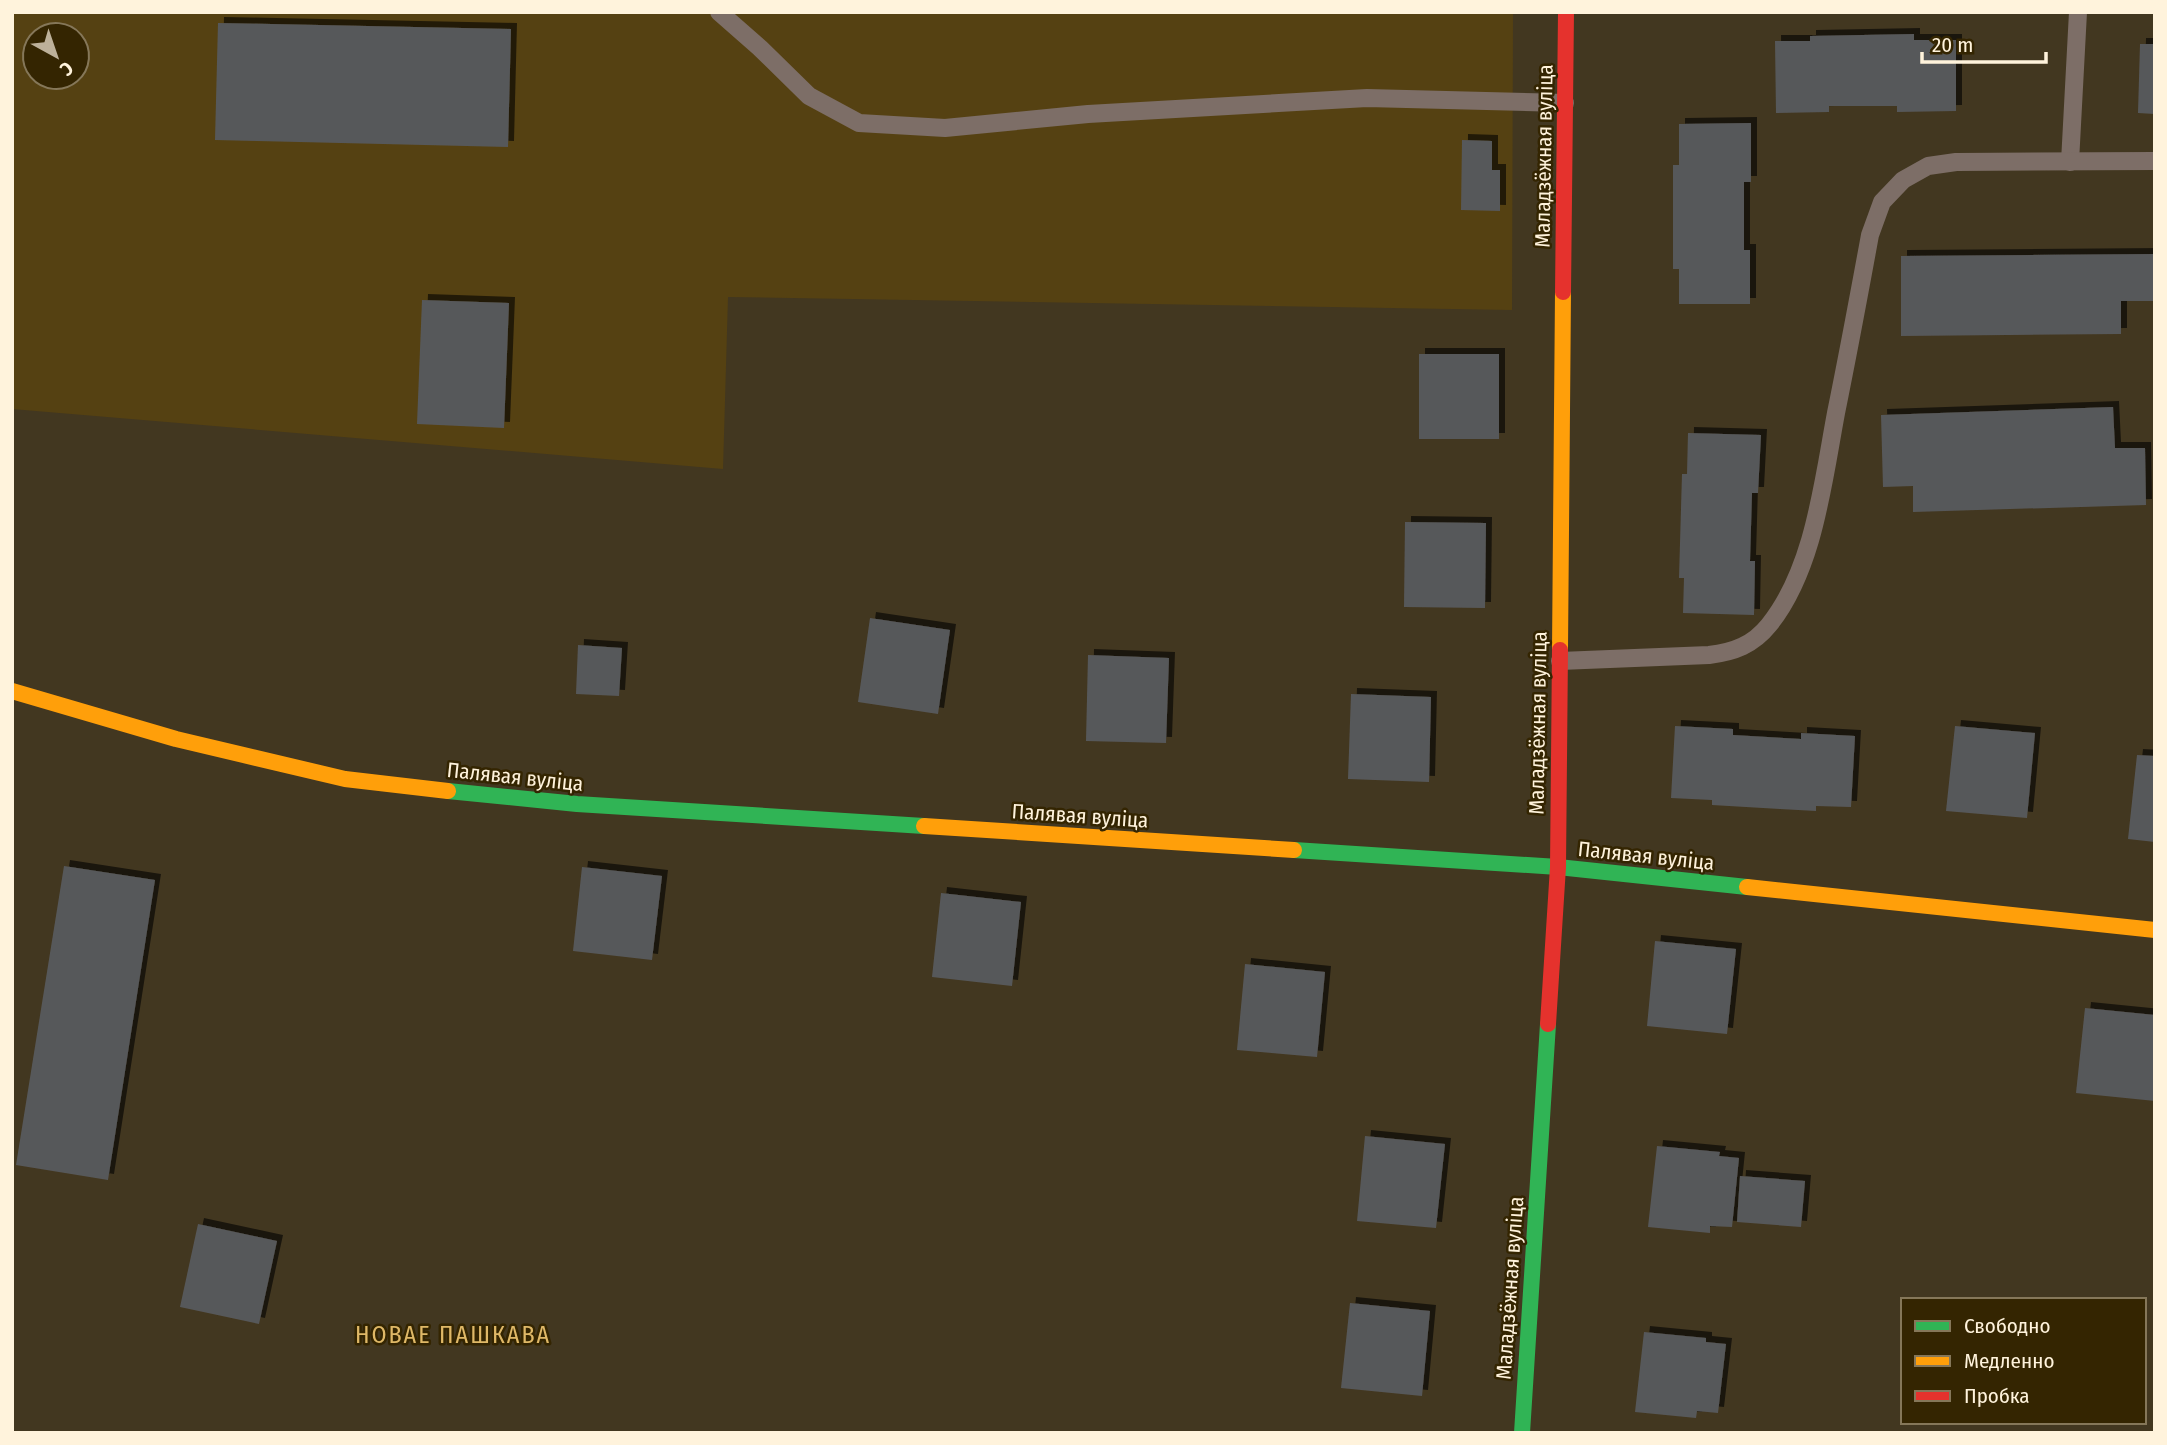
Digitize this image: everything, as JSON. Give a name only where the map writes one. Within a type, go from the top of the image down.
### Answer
[{"type":"main road","name":"Маладзёжная вуліца","points":[[1522,1433],[1558,867],[1566,12]]},
{"type":"main road","name":"Палявая вуліца","points":[[12,691],[176,739],[345,779],[448,791],[577,804],[1558,867],[2155,930]]},
{"type":"lane","points":[[719,12],[808,96],[859,123],[945,128],[1088,114],[1367,98],[1565,103]]},
{"type":"lane","points":[[2070,162],[2078,12]]},
{"type":"lane","points":[[1560,661],[1733,652],[1767,628],[1793,587],[1818,506],[1870,235],[1882,202],[1903,180],[1928,166],[1956,162],[2155,161]]},
{"type":"shaded area","points":[[12,12],[1513,12],[1512,310],[728,297],[723,469],[12,409]]},
{"type":"building","points":[[218,23],[511,29],[508,147],[215,140]]},
{"type":"building","points":[[1914,34],[1914,40],[1956,40],[1956,111],[1897,112],[1897,106],[1829,106],[1829,112],[1776,113],[1775,41],[1810,41],[1810,36]]},
{"type":"building","points":[[2140,44],[2155,44],[2155,114],[2138,113]]},
{"type":"building","points":[[1751,123],[1751,182],[1744,182],[1744,250],[1750,250],[1750,304],[1679,304],[1679,269],[1673,269],[1673,165],[1679,165],[1679,124]]},
{"type":"building","points":[[1462,140],[1492,141],[1492,170],[1500,170],[1500,211],[1461,210]]},
{"type":"building","points":[[2155,254],[2155,301],[2121,301],[2121,334],[1901,336],[1901,256]]},
{"type":"building","points":[[422,300],[509,303],[504,428],[417,424]]},
{"type":"building","points":[[1419,354],[1499,354],[1499,439],[1419,439]]},
{"type":"building","points":[[2113,407],[2115,448],[2145,448],[2146,505],[1913,512],[1913,486],[1883,487],[1881,415]]},
{"type":"building","points":[[1688,433],[1761,435],[1758,493],[1752,493],[1750,561],[1755,561],[1754,615],[1683,613],[1684,578],[1679,578],[1682,474],[1687,474]]},
{"type":"building","points":[[1405,522],[1486,523],[1485,608],[1404,607]]},
{"type":"building","points":[[870,618],[950,630],[938,714],[858,702]]},
{"type":"building","points":[[578,645],[622,648],[619,696],[576,694]]},
{"type":"building","points":[[1088,655],[1169,658],[1166,743],[1086,741]]},
{"type":"building","points":[[1351,694],[1431,697],[1429,782],[1348,779]]},
{"type":"building","points":[[1675,726],[1733,729],[1733,735],[1801,739],[1801,733],[1855,736],[1851,807],[1816,806],[1816,811],[1712,805],[1712,800],[1671,798]]},
{"type":"building","points":[[1955,726],[2035,733],[2027,818],[1946,811]]},
{"type":"building","points":[[2137,755],[2155,756],[2155,842],[2128,839]]},
{"type":"building","points":[[64,866],[155,880],[108,1180],[16,1165]]},
{"type":"building","points":[[582,867],[662,876],[652,960],[573,951]]},
{"type":"building","points":[[941,893],[1021,902],[1012,986],[932,977]]},
{"type":"building","points":[[1655,941],[1736,949],[1727,1034],[1647,1026]]},
{"type":"building","points":[[1245,964],[1325,972],[1317,1057],[1237,1050]]},
{"type":"building","points":[[2085,1008],[2155,1015],[2155,1101],[2076,1093]]},
{"type":"building","points":[[1365,1136],[1445,1144],[1436,1228],[1357,1221]]},
{"type":"building","points":[[1657,1146],[1720,1152],[1719,1156],[1739,1158],[1732,1227],[1710,1226],[1710,1233],[1648,1227]]},
{"type":"building","points":[[1740,1176],[1805,1181],[1801,1227],[1737,1222]]},
{"type":"building","points":[[198,1224],[277,1241],[259,1324],[180,1307]]},
{"type":"building","points":[[1350,1303],[1430,1311],[1422,1396],[1341,1388]]},
{"type":"building","points":[[1644,1332],[1706,1338],[1706,1342],[1726,1344],[1718,1413],[1697,1411],[1696,1418],[1635,1412]]},
{"type":"traffic: fast","points":[[448,791],[577,804],[924,826]]},
{"type":"traffic: fast","points":[[1294,850],[1558,867],[1747,887]]},
{"type":"traffic: fast","points":[[1522,1433],[1548,1024]]},
{"type":"traffic: slow","points":[[1560,650],[1563,292]]},
{"type":"traffic: slow","points":[[12,691],[176,739],[345,779],[448,791]]},
{"type":"traffic: slow","points":[[924,826],[1294,850]]},
{"type":"traffic: slow","points":[[1747,887],[2155,930]]},
{"type":"traffic: jam","points":[[1563,292],[1566,12]]},
{"type":"traffic: jam","points":[[1548,1024],[1558,867],[1560,650]]},
{"type":"district","name":"НОВАЕ ПАШКАВА","points":[[453,1335]]}]
